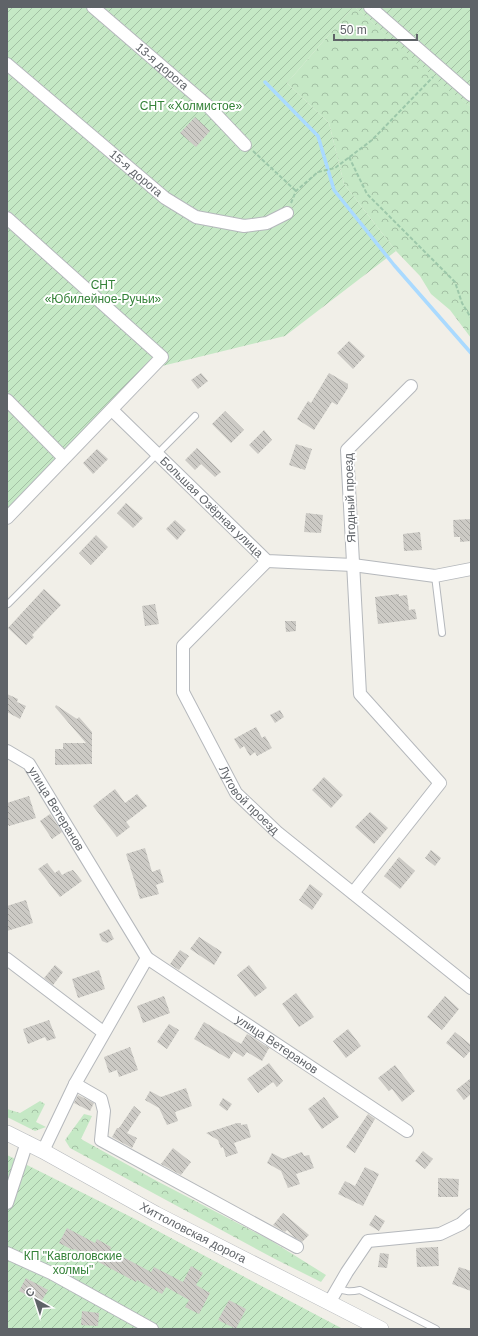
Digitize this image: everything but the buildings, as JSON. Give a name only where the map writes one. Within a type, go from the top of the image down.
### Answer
[{"type":"street","name":"13-я дорога","points":[[93,7],[208,106],[245,145]]},
{"type":"street","points":[[370,7],[471,95]]},
{"type":"street","name":"15-я дорога","points":[[7,64],[165,198],[196,217],[244,226],[266,223],[287,212]]},
{"type":"street","points":[[7,218],[162,357],[7,518]]},
{"type":"street","name":"Ягодный проезд","points":[[353,893],[440,782],[360,694],[347,450],[412,386]]},
{"type":"street","points":[[7,400],[64,458]]},
{"type":"street","name":"Большая Озёрная улица","points":[[112,410],[267,561],[353,565],[435,576],[471,569]]},
{"type":"street","name":"Луговой проезд","points":[[267,561],[183,646],[183,692],[236,793],[278,833],[470,984]]},
{"type":"street","name":"улица Ветеранов","points":[[7,751],[29,764],[146,958],[408,1131]]},
{"type":"street","points":[[43,1150],[75,1084],[146,958]]},
{"type":"street","points":[[7,959],[103,1032]]},
{"type":"street","points":[[75,1084],[101,1099],[104,1111],[101,1140],[297,1247]]},
{"type":"street","name":"Хиттоловская дорога","points":[[7,1133],[43,1150],[156,1214],[381,1329]]},
{"type":"street","points":[[7,1203],[27,1142]]},
{"type":"street","points":[[329,1303],[336,1288],[368,1241],[440,1234],[461,1224],[471,1215]]},
{"type":"street","points":[[7,1253],[52,1273],[152,1329]]},
{"type":"lane","points":[[7,603],[8,604],[58,555],[195,416]]},
{"type":"lane","points":[[435,576],[442,633]]},
{"type":"lane","points":[[336,1288],[344,1292],[360,1290],[436,1329]]},
{"type":"path","points":[[287,212],[296,191],[318,172],[335,168],[372,140],[441,69]]},
{"type":"path","points":[[245,145],[296,191]]},
{"type":"path","points":[[349,157],[367,194],[455,282],[462,303],[471,318]]},
{"type":"green space","points":[[7,7],[353,7],[287,83],[329,123],[344,184],[396,251],[285,336],[162,366],[7,512]]},
{"type":"green space","points":[[353,7],[355,7],[447,88],[471,107],[471,338],[450,310],[431,294],[420,276],[396,251],[344,184],[329,123],[287,83]]},
{"type":"green space","points":[[355,7],[471,7],[471,107],[447,89]]},
{"type":"green space","points":[[40,1101],[45,1104],[36,1122],[46,1127],[35,1131],[7,1117],[7,1109],[20,1113]]},
{"type":"green space","points":[[84,1114],[92,1116],[81,1139],[155,1180],[270,1240],[326,1275],[321,1282],[275,1259],[70,1148],[65,1140]]},
{"type":"green space","name":"КП \"Кавголовские холмы\"","points":[[7,1155],[137,1220],[343,1329],[7,1329]]},
{"type":"waterway","points":[[265,82],[318,136],[334,190],[394,265],[471,353]]},
{"type":"park label","name":"СНТ «Холмистое»","points":[[191,106]]},
{"type":"park label","name":"СНТ «Юбилейное-Ручьи»","points":[[103,292]]}]
